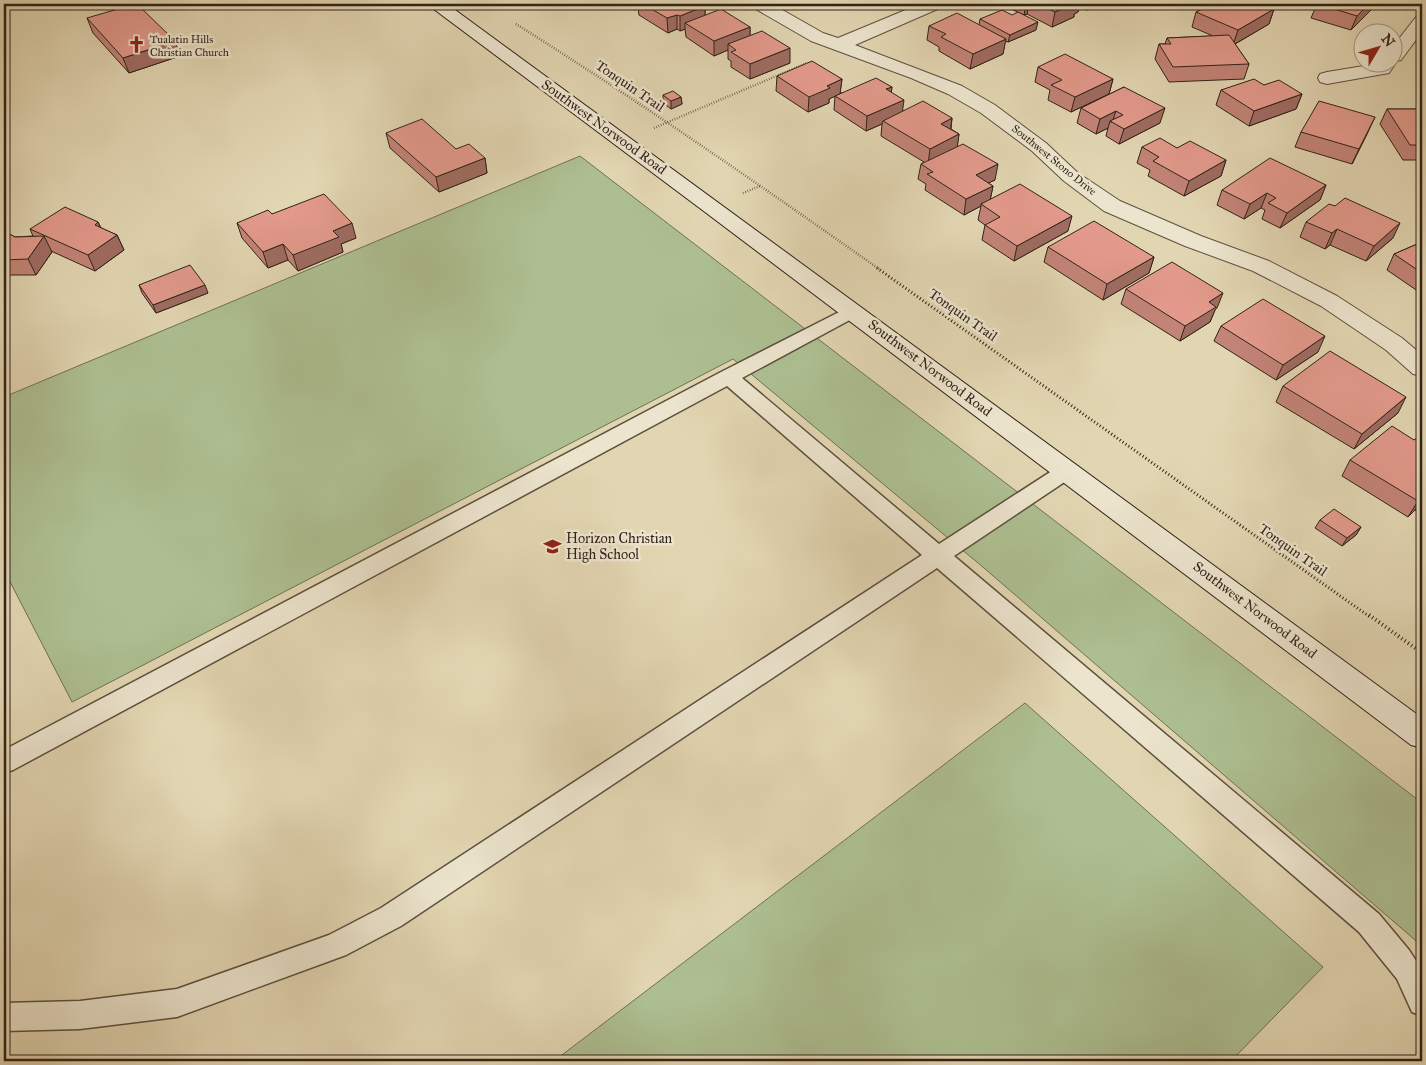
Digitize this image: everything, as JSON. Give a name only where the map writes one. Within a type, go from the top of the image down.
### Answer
[{"type":"street","name":"Southwest Norwood Road","points":[[436,4],[1068,470],[1422,735]]},
{"type":"street","name":"Southwest Stono Drive","points":[[760,4],[817,37],[918,74],[955,90],[988,109],[1040,147],[1071,177],[1112,206],[1193,241],[1262,266],[1329,301],[1394,344],[1422,368]]},
{"type":"street","points":[[838,45],[934,4]]},
{"type":"street","points":[[1404,44],[1422,21]]},
{"type":"street","points":[[1326,78],[1363,72]]},
{"type":"lane","points":[[4,762],[853,311]]},
{"type":"lane","points":[[728,377],[1369,923],[1399,958],[1417,985],[1422,1002]]},
{"type":"lane","points":[[4,1017],[80,1016],[177,1003],[336,946],[399,911],[1068,470]]},
{"type":"path","name":"Tonquin Trail","points":[[509,20],[591,71],[774,195],[1422,653]]},
{"type":"path","points":[[623,141],[822,57],[838,45]]},
{"type":"green space","points":[[580,156],[1422,803],[1422,946],[984,568],[733,359],[72,702],[4,570],[4,397]]},
{"type":"green space","points":[[1025,703],[1323,967],[1231,1061],[554,1061]]},
{"type":"building","points":[[135,4],[175,41],[123,58],[87,18]]},
{"type":"building","points":[[643,4],[700,4],[705,6],[680,16],[667,18]]},
{"type":"building","points":[[1038,4],[1074,4],[1055,12]]},
{"type":"building","points":[[1212,4],[1261,4],[1274,9],[1238,30],[1196,12]]},
{"type":"building","points":[[1318,4],[1369,4],[1357,16]]},
{"type":"building","points":[[721,9],[750,27],[714,41],[685,23]]},
{"type":"building","points":[[1002,10],[1012,15],[1018,12],[1038,22],[1010,35],[980,19]]},
{"type":"building","points":[[957,13],[1006,39],[973,54],[941,37],[946,34],[929,26]]},
{"type":"building","points":[[762,31],[790,48],[750,64],[731,52],[736,50],[728,44]]},
{"type":"building","points":[[1229,35],[1249,64],[1173,67],[1159,44],[1171,44],[1167,38]]},
{"type":"building","points":[[1065,54],[1113,79],[1075,97],[1051,85],[1062,80],[1038,67]]},
{"type":"building","points":[[812,61],[842,79],[827,86],[830,88],[809,97],[777,76]]},
{"type":"building","points":[[876,78],[892,87],[886,89],[904,100],[867,116],[835,96]]},
{"type":"building","points":[[1254,79],[1264,85],[1279,80],[1302,94],[1254,111],[1221,90]]},
{"type":"building","points":[[1124,87],[1165,108],[1124,129],[1110,121],[1123,115],[1116,111],[1100,119],[1081,108]]},
{"type":"building","points":[[673,91],[681,97],[671,101],[663,95]]},
{"type":"building","points":[[923,101],[952,118],[941,124],[959,134],[930,149],[883,121]]},
{"type":"building","points":[[1319,101],[1375,117],[1359,149],[1301,132]]},
{"type":"building","points":[[1387,109],[1422,109],[1422,145],[1410,145]]},
{"type":"building","points":[[422,119],[456,149],[469,144],[485,158],[436,177],[386,133]]},
{"type":"building","points":[[1160,138],[1177,148],[1190,141],[1226,160],[1189,181],[1153,161],[1159,157],[1142,147]]},
{"type":"building","points":[[963,144],[998,164],[976,175],[993,186],[966,199],[927,174],[933,172],[921,164]]},
{"type":"building","points":[[1270,158],[1326,185],[1287,213],[1268,203],[1276,198],[1267,193],[1250,204],[1222,190]]},
{"type":"building","points":[[1020,184],[1072,216],[1017,246],[985,225],[1000,217],[981,204]]},
{"type":"building","points":[[324,194],[352,223],[333,231],[339,237],[293,255],[283,244],[263,252],[237,223],[268,210],[272,214]]},
{"type":"building","points":[[1345,198],[1400,223],[1374,246],[1337,229],[1332,233],[1306,222],[1329,204],[1335,206]]},
{"type":"building","points":[[65,207],[98,222],[95,225],[117,235],[88,255],[30,229]]},
{"type":"building","points":[[1094,221],[1154,257],[1107,284],[1048,247]]},
{"type":"building","points":[[4,231],[15,237],[44,236],[28,259],[4,260]]},
{"type":"building","points":[[1422,242],[1422,273],[1394,254]]},
{"type":"building","points":[[1172,262],[1223,293],[1209,302],[1216,307],[1185,326],[1126,289]]},
{"type":"building","points":[[190,265],[205,285],[153,305],[139,285]]},
{"type":"building","points":[[1263,299],[1325,336],[1283,365],[1221,326]]},
{"type":"building","points":[[1330,351],[1406,397],[1362,434],[1283,386]]},
{"type":"building","points":[[1392,426],[1414,440],[1418,437],[1422,439],[1422,497],[1418,501],[1350,460]]},
{"type":"building","points":[[1334,509],[1361,527],[1347,538],[1320,520]]},
{"type":"place","name":"Tualatin Hills Christian Church","points":[[136,45]]},
{"type":"place","name":"Horizon Christian High School","points":[[552,546]]}]
